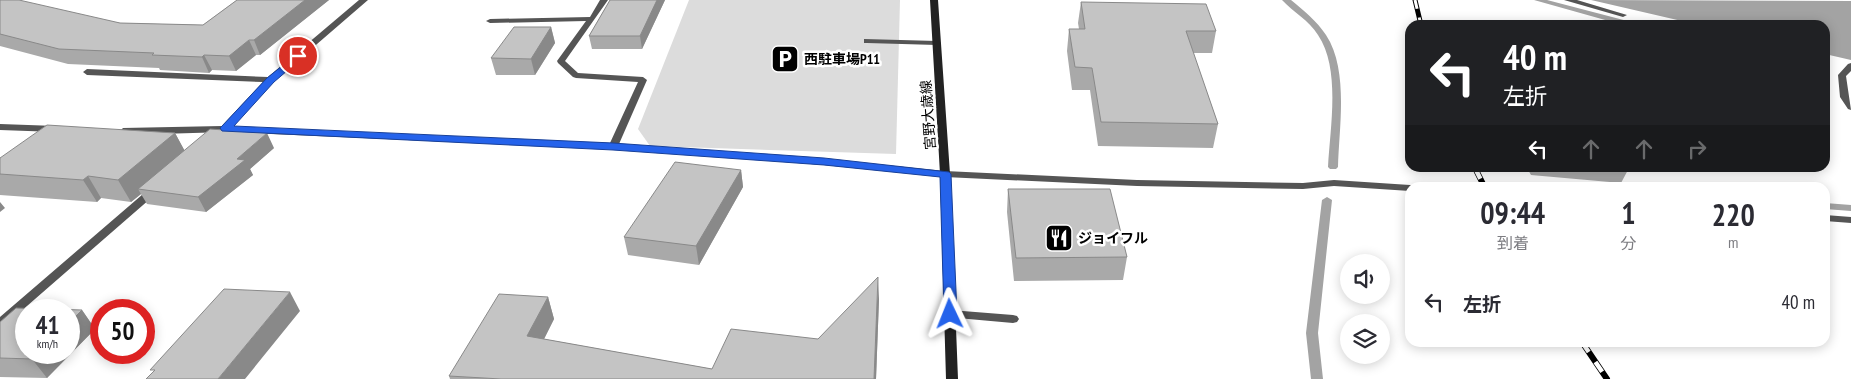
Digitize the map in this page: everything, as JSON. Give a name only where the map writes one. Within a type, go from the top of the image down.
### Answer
[{"type":"main road","name":"宮野大歳線","points":[[934,0],[945,174],[952,379]]},
{"type":"street","points":[[210,142],[270,80],[364,0]]},
{"type":"street","points":[[604,0],[561,61],[576,75],[642,80],[613,146]]},
{"type":"street","points":[[1568,0],[1623,15]]},
{"type":"street","points":[[490,21],[592,19]]},
{"type":"street","points":[[866,41],[937,43]]},
{"type":"street","points":[[1851,66],[1842,75],[1844,97],[1851,107]]},
{"type":"street","points":[[87,72],[270,80]]},
{"type":"street","points":[[0,127],[70,129]]},
{"type":"street","points":[[119,130],[159,131],[225,128],[613,146],[824,162],[945,174],[1137,183],[1303,186],[1334,183],[1405,188]]},
{"type":"street","points":[[0,323],[165,180]]},
{"type":"street","points":[[1830,218],[1851,220]]},
{"type":"street","points":[[950,314],[1013,319]]},
{"type":"shaded area","points":[[689,0],[900,0],[896,154],[650,146],[638,129]]},
{"type":"shaded area","points":[[1591,0],[1851,1],[1851,60],[1830,55],[1830,20],[1677,20]]},
{"type":"building","points":[[0,0],[19,0],[120,23],[203,25],[237,0],[305,0],[254,40],[249,40],[229,56],[204,55],[202,57],[59,49],[0,34]]},
{"type":"building","points":[[610,0],[657,0],[640,36],[589,36]]},
{"type":"building","points":[[1081,2],[1206,4],[1216,31],[1186,31],[1218,124],[1101,122],[1092,68],[1075,67],[1069,29],[1085,29]]},
{"type":"building","points":[[514,27],[551,27],[531,59],[491,58]]},
{"type":"building","points":[[47,125],[175,133],[118,180],[88,176],[83,180],[0,174],[0,158]]},
{"type":"building","points":[[210,129],[267,133],[237,159],[245,160],[198,197],[138,189]]},
{"type":"building","points":[[675,162],[741,170],[696,246],[624,237]]},
{"type":"building","points":[[1008,189],[1110,189],[1127,257],[1016,258]]},
{"type":"building","points":[[878,277],[874,379],[501,379],[449,376],[499,294],[548,297],[527,336],[712,369],[731,329],[818,339]]},
{"type":"building","points":[[224,289],[290,292],[218,379],[146,379],[155,370],[150,370]]},
{"type":"building","points":[[15,309],[15,358],[0,358],[0,322]]},
{"type":"waterway","points":[[1286,0],[1308,18],[1323,35],[1331,55],[1336,86],[1333,167]]},
{"type":"waterway","points":[[1538,0],[1613,20]]},
{"type":"waterway","points":[[1317,379],[1312,333],[1327,200]]},
{"type":"waterway","points":[[1830,206],[1851,208]]},
{"type":"railway","points":[[1415,0],[1420,20]]},
{"type":"railway","points":[[1477,172],[1482,182]]},
{"type":"railway","points":[[1585,347],[1607,379]]},
{"type":"place","name":"西駐車場P11","points":[[785,59]]},
{"type":"place","name":"ジョイフル","points":[[1059,238]]},
{"type":"route","points":[[298,56],[270,80],[225,128],[613,146],[658,151],[824,162],[945,174],[950,314]]}]
